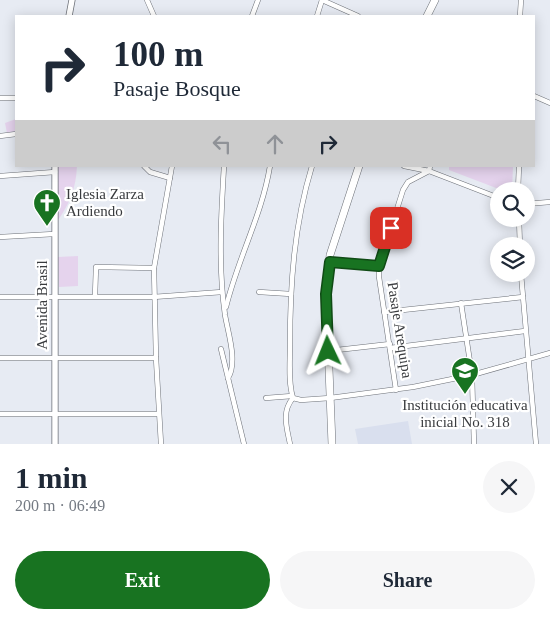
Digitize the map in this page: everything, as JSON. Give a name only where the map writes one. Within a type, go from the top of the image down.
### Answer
[{"type":"main road","points":[[428,15],[435,0]]},
{"type":"main road","points":[[332,444],[326,294],[330,262],[359,167]]},
{"type":"street","points":[[69,15],[72,0]]},
{"type":"street","points":[[147,0],[154,15]]},
{"type":"street","points":[[252,15],[258,0]]},
{"type":"street","points":[[317,15],[322,0],[356,15]]},
{"type":"street","points":[[520,15],[521,0]]},
{"type":"street","points":[[535,96],[550,103]]},
{"type":"street","points":[[0,98],[15,98]]},
{"type":"street","points":[[0,136],[15,134]]},
{"type":"street","points":[[145,167],[150,172],[170,178]]},
{"type":"street","points":[[161,444],[158,414],[154,268],[172,167]]},
{"type":"street","points":[[224,167],[221,239],[222,292],[233,366],[228,378]]},
{"type":"street","points":[[225,310],[234,276],[262,205],[270,167]]},
{"type":"street","points":[[290,444],[285,416],[286,405],[292,397],[291,294],[297,230],[312,167]]},
{"type":"street","points":[[416,167],[429,168],[490,194]]},
{"type":"street","points":[[518,182],[519,167]]},
{"type":"street","name":"Pasaje Arequipa","points":[[396,390],[379,266],[403,190],[408,182],[429,168]]},
{"type":"street","points":[[0,176],[55,169]]},
{"type":"street","name":"Avenida Brasil","points":[[55,169],[55,444]]},
{"type":"street","points":[[535,203],[550,202]]},
{"type":"street","points":[[0,237],[54,234]]},
{"type":"street","points":[[330,262],[379,266]]},
{"type":"street","points":[[95,296],[96,266],[154,268]]},
{"type":"street","points":[[521,282],[536,444]]},
{"type":"street","points":[[0,297],[154,297],[222,292]]},
{"type":"street","points":[[259,292],[291,294]]},
{"type":"street","points":[[384,312],[522,296]]},
{"type":"street","points":[[461,303],[472,375],[474,444]]},
{"type":"street","points":[[328,351],[525,332]]},
{"type":"street","points":[[221,348],[244,444]]},
{"type":"street","points":[[266,398],[292,397],[296,400],[330,398],[396,390],[472,375],[550,353]]},
{"type":"street","points":[[0,358],[156,358]]},
{"type":"street","points":[[0,414],[158,414]]},
{"type":"shaded area","points":[[15,119],[15,131],[7,133],[5,123]]},
{"type":"shaded area","points":[[56,167],[77,167],[71,197],[55,224]]},
{"type":"shaded area","points":[[449,167],[513,167],[512,182],[490,182],[490,186],[449,170]]},
{"type":"shaded area","points":[[78,256],[78,286],[59,287],[58,257]]},
{"type":"shaded area","points":[[408,421],[412,444],[358,444],[355,429]]},
{"type":"place","name":"Iglesia Zarza Ardiendo","points":[[47,227]]},
{"type":"place","name":"Institución educativa inicial No. 318","points":[[465,395]]},
{"type":"route","points":[[328,351],[326,294],[330,262],[379,266],[391,228]]}]
